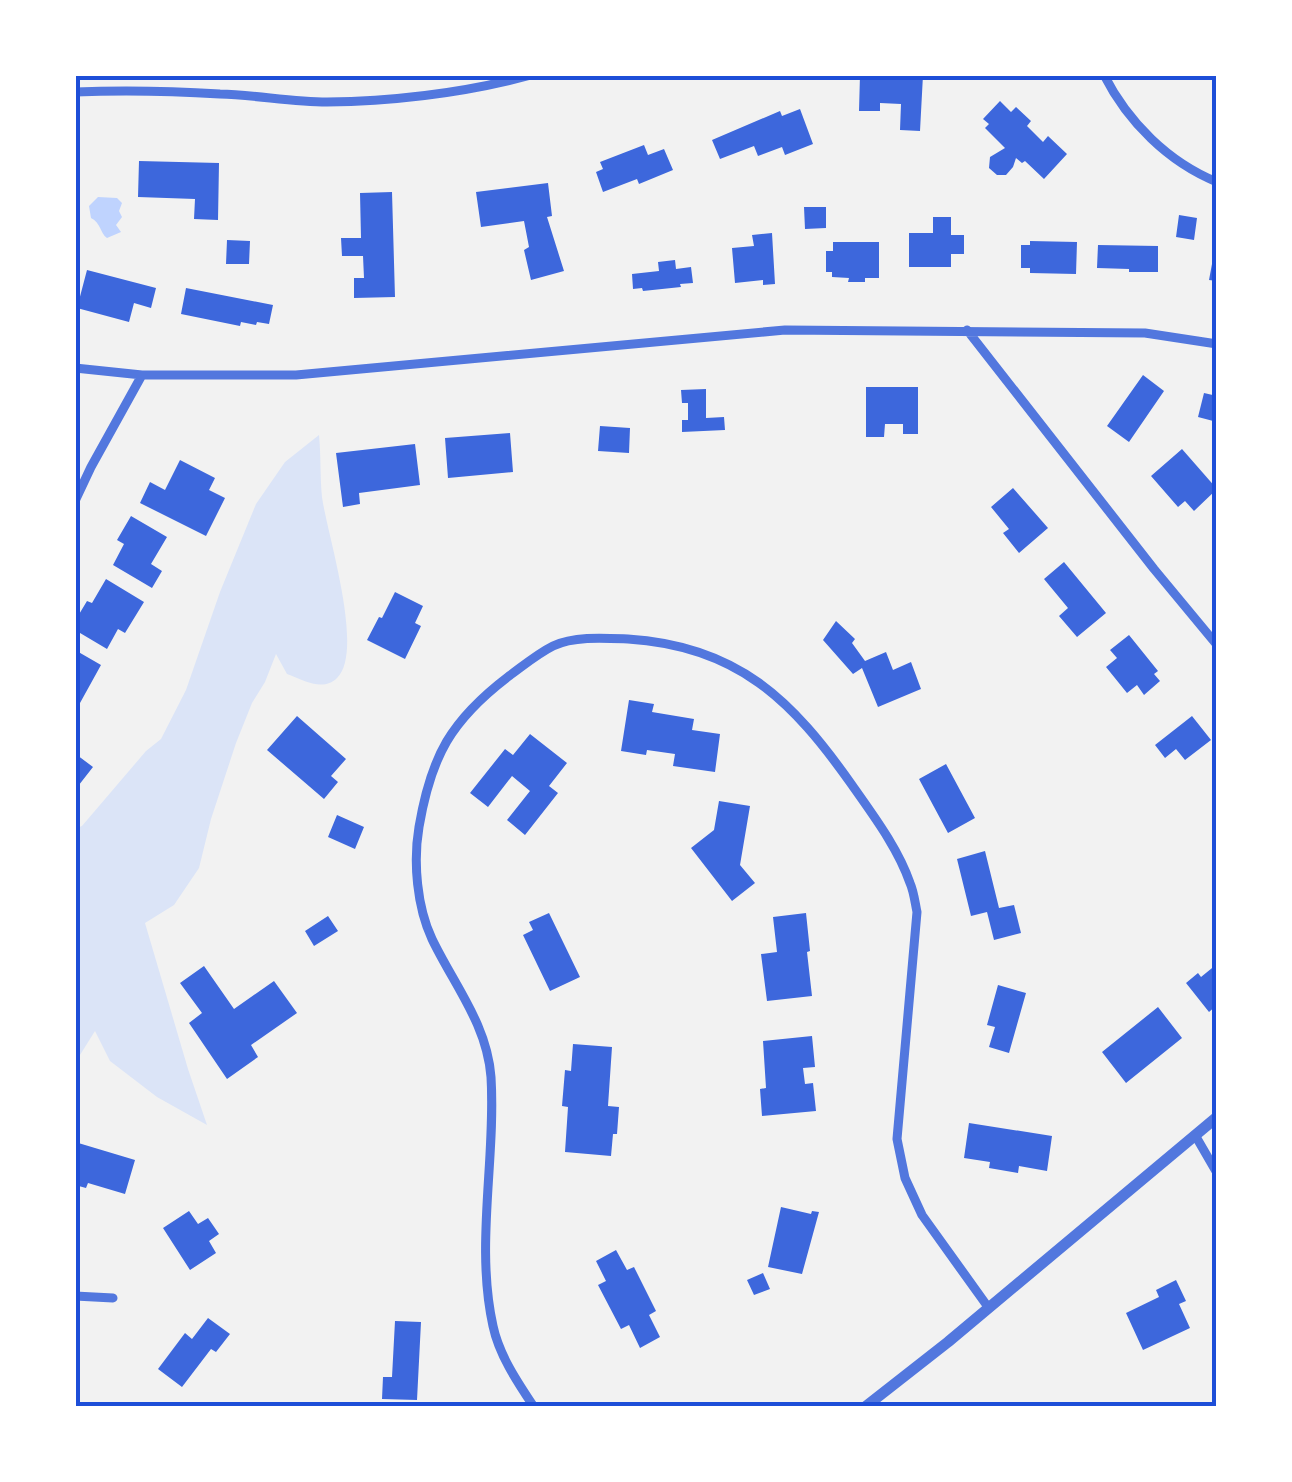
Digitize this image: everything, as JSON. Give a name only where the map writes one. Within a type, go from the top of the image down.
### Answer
[{"type":"street","points":[[75,92],[220,94],[323,102],[408,99],[484,88],[531,75]]},
{"type":"street","points":[[1104,75],[1146,134],[1194,172],[1217,182]]},
{"type":"street","points":[[75,368],[142,374],[296,375],[785,330],[1145,332],[1217,344]]},
{"type":"street","points":[[966,330],[1217,644]]},
{"type":"street","points":[[75,502],[142,374]]},
{"type":"street","points":[[534,1407],[493,1328],[486,1260],[491,1121],[487,1049],[479,1024],[430,935],[417,868],[418,832],[430,774],[454,727],[496,686],[554,645],[598,638],[649,641],[698,651],[754,678],[792,709],[827,749],[889,840],[910,882],[917,912],[897,1139],[905,1178],[922,1215],[988,1307]]},
{"type":"street","points":[[866,1407],[1217,1117]]},
{"type":"street","points":[[1195,1135],[1217,1173]]},
{"type":"street","points":[[75,1296],[114,1298]]},
{"type":"shaded area","points":[[319,435],[322,497],[346,619],[345,664],[337,678],[319,684],[287,674],[276,654],[236,743],[199,868],[174,905],[145,923],[207,1125],[157,1097],[110,1061],[95,1031],[75,1063],[75,829],[161,739],[186,690],[256,504],[285,462]]},
{"type":"water","points":[[98,197],[117,198],[122,203],[122,217],[116,225],[121,232],[107,238],[91,218],[89,206]]},
{"type":"building","points":[[860,75],[923,75],[920,131],[900,130],[901,104],[880,103],[880,111],[859,111]]},
{"type":"building","points":[[1000,101],[1011,112],[1016,107],[1031,121],[1027,126],[1043,142],[1048,136],[1067,154],[1044,179],[1016,158],[1006,175],[997,175],[989,168],[990,157],[1005,148],[985,128],[989,124],[983,119]]},
{"type":"building","points":[[800,109],[813,144],[785,155],[782,147],[758,156],[754,146],[720,159],[712,140],[780,111],[782,116]]},
{"type":"building","points":[[644,145],[648,155],[664,149],[673,170],[639,184],[637,179],[603,192],[596,172],[603,169],[600,162]]},
{"type":"building","points":[[139,161],[219,163],[218,220],[194,219],[195,199],[138,197]]},
{"type":"building","points":[[548,183],[552,216],[547,217],[564,271],[531,280],[524,250],[529,247],[524,221],[481,227],[476,192]]},
{"type":"building","points":[[392,192],[395,297],[354,298],[354,278],[364,278],[363,256],[342,256],[341,238],[361,238],[360,193]]},
{"type":"building","points":[[804,207],[826,207],[826,228],[805,229]]},
{"type":"building","points":[[1179,215],[1197,218],[1194,240],[1176,237]]},
{"type":"building","points":[[933,217],[951,217],[951,235],[964,235],[964,254],[951,254],[951,267],[909,267],[909,233],[933,233]]},
{"type":"building","points":[[772,233],[775,284],[763,285],[763,280],[735,283],[732,248],[754,246],[752,235]]},
{"type":"building","points":[[227,240],[250,241],[249,264],[226,264]]},
{"type":"building","points":[[1030,241],[1077,242],[1076,274],[1030,273],[1030,268],[1021,268],[1021,245],[1030,245]]},
{"type":"building","points":[[833,242],[879,242],[879,278],[848,282],[849,278],[832,277],[832,272],[826,272],[826,251],[833,251]]},
{"type":"building","points":[[1098,245],[1158,246],[1158,272],[1097,268]]},
{"type":"building","points":[[1217,248],[1217,281],[1209,280]]},
{"type":"building","points":[[675,260],[676,269],[691,267],[693,283],[633,289],[632,274],[659,271],[658,262]]},
{"type":"building","points":[[87,270],[156,288],[151,308],[134,303],[129,322],[77,308]]},
{"type":"building","points":[[186,288],[273,305],[269,324],[241,322],[240,326],[181,314]]},
{"type":"building","points":[[1143,375],[1164,391],[1129,442],[1107,426]]},
{"type":"building","points":[[866,387],[918,387],[918,434],[903,434],[903,424],[885,424],[884,437],[866,437]]},
{"type":"building","points":[[706,389],[706,418],[724,417],[725,430],[682,432],[682,420],[688,420],[688,403],[682,403],[681,390]]},
{"type":"building","points":[[1204,393],[1217,396],[1217,422],[1198,417]]},
{"type":"building","points":[[600,426],[630,428],[629,453],[598,451]]},
{"type":"building","points":[[510,433],[513,472],[448,478],[445,438]]},
{"type":"building","points":[[415,444],[420,485],[359,493],[360,504],[343,507],[336,453]]},
{"type":"building","points":[[1182,449],[1217,489],[1194,511],[1185,501],[1178,507],[1151,476]]},
{"type":"building","points":[[180,460],[215,478],[209,490],[225,498],[206,536],[140,503],[150,482],[165,490]]},
{"type":"building","points":[[1013,488],[1048,528],[1019,553],[1003,533],[1009,529],[991,507]]},
{"type":"building","points":[[131,516],[167,537],[151,564],[162,571],[152,588],[113,565],[124,544],[117,540]]},
{"type":"building","points":[[1064,562],[1106,613],[1077,637],[1059,616],[1068,608],[1044,579]]},
{"type":"building","points":[[106,579],[144,602],[125,633],[118,629],[107,649],[75,630],[75,621],[87,601],[92,603]]},
{"type":"building","points":[[395,592],[423,606],[415,623],[421,626],[405,659],[367,640]]},
{"type":"building","points":[[836,621],[855,639],[852,643],[865,661],[886,652],[893,670],[911,662],[921,689],[878,707],[862,668],[853,674],[823,640]]},
{"type":"building","points":[[1129,635],[1158,671],[1154,674],[1160,681],[1144,695],[1137,685],[1127,693],[1106,667],[1117,658],[1110,650]]},
{"type":"building","points":[[75,650],[101,665],[80,703],[75,700]]},
{"type":"building","points":[[629,700],[654,704],[652,712],[694,719],[692,730],[720,734],[715,772],[673,766],[675,754],[621,751]]},
{"type":"building","points":[[297,716],[346,759],[331,776],[338,782],[324,799],[267,750]]},
{"type":"building","points":[[1192,716],[1211,740],[1185,760],[1176,749],[1165,758],[1155,745]]},
{"type":"building","points":[[530,734],[567,763],[549,786],[558,793],[525,835],[507,820],[530,791],[512,776],[488,807],[470,793],[505,749],[513,755]]},
{"type":"building","points":[[75,757],[93,767],[75,790]]},
{"type":"building","points":[[946,764],[975,818],[948,833],[919,779]]},
{"type":"building","points":[[719,801],[750,806],[740,865],[755,883],[732,901],[691,848],[714,830]]},
{"type":"building","points":[[337,815],[364,827],[355,849],[328,837]]},
{"type":"building","points":[[985,851],[999,908],[1014,905],[1021,933],[994,940],[987,912],[971,916],[957,859]]},
{"type":"building","points":[[549,913],[580,977],[550,991],[523,935],[533,930],[529,922]]},
{"type":"building","points":[[806,913],[812,996],[767,1001],[761,954],[777,952],[773,917]]},
{"type":"building","points":[[328,916],[338,931],[314,946],[305,931]]},
{"type":"building","points":[[1217,964],[1217,1005],[1209,1012],[1186,983]]},
{"type":"building","points":[[204,966],[234,1009],[274,981],[297,1013],[251,1045],[258,1057],[227,1079],[189,1023],[202,1013],[180,983]]},
{"type":"building","points":[[998,985],[1026,993],[1009,1053],[989,1047],[995,1027],[987,1025]]},
{"type":"building","points":[[1158,1007],[1182,1038],[1126,1083],[1102,1052]]},
{"type":"building","points":[[812,1036],[815,1067],[803,1068],[805,1084],[813,1083],[816,1111],[762,1116],[760,1089],[766,1088],[763,1041]]},
{"type":"building","points":[[573,1044],[612,1047],[608,1106],[619,1107],[611,1156],[565,1152],[568,1107],[562,1106],[565,1070],[571,1071]]},
{"type":"building","points":[[969,1123],[1052,1136],[1047,1171],[1019,1166],[1018,1173],[989,1168],[990,1162],[964,1158]]},
{"type":"building","points":[[75,1142],[135,1160],[125,1194],[88,1183],[86,1188],[75,1185]]},
{"type":"building","points":[[781,1207],[811,1214],[819,1212],[802,1274],[768,1267]]},
{"type":"building","points":[[189,1211],[198,1224],[208,1218],[219,1234],[209,1241],[216,1253],[190,1270],[163,1228]]},
{"type":"building","points":[[616,1250],[627,1270],[634,1267],[656,1311],[649,1315],[660,1337],[640,1348],[629,1325],[621,1329],[598,1285],[606,1281],[596,1261]]},
{"type":"building","points":[[763,1273],[770,1289],[754,1295],[747,1280]]},
{"type":"building","points":[[1176,1280],[1186,1301],[1179,1304],[1190,1328],[1143,1350],[1126,1313],[1159,1297],[1156,1290]]},
{"type":"building","points":[[208,1318],[230,1334],[216,1352],[211,1349],[182,1387],[158,1369],[185,1333],[192,1339]]},
{"type":"building","points":[[395,1321],[421,1322],[417,1400],[382,1399],[383,1377],[392,1377]]}]
